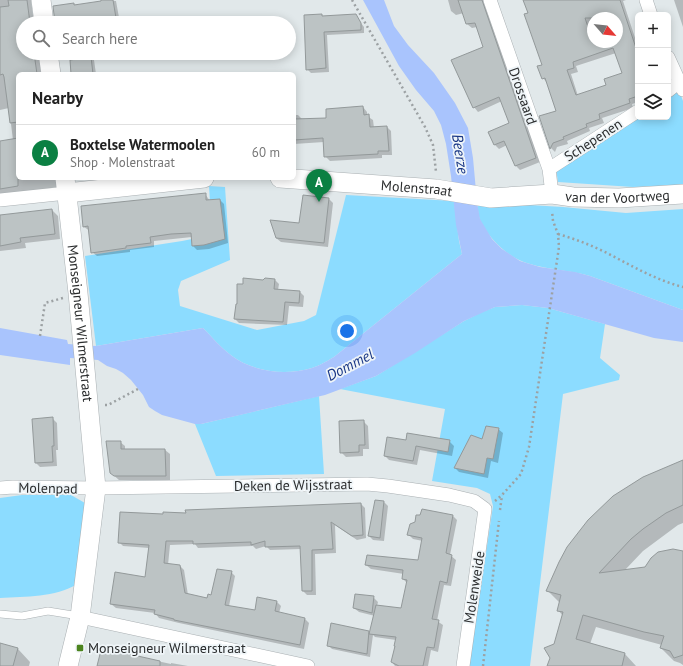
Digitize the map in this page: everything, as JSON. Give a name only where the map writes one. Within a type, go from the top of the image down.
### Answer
[{"type":"street","points":[[41,0],[43,16]]},
{"type":"street","name":"Drossaard","points":[[490,0],[549,169],[552,194]]},
{"type":"street","points":[[646,0],[650,12]]},
{"type":"street","points":[[49,60],[51,72]]},
{"type":"street","points":[[671,64],[681,86],[671,90]]},
{"type":"street","name":"Schepenen","points":[[549,169],[635,113]]},
{"type":"street","name":"Molenstraat","points":[[296,179],[436,189],[491,198],[552,194]]},
{"type":"street","points":[[0,200],[66,186],[170,180]]},
{"type":"street","name":"Monseigneur Wilmerstraat","points":[[66,186],[90,407],[96,488],[80,616],[68,666]]},
{"type":"street","name":"van der Voortweg","points":[[552,194],[573,197],[619,198],[683,194]]},
{"type":"street","name":"Deken de Wijsstraat","points":[[96,488],[367,484],[450,495],[474,501],[485,508]]},
{"type":"street","name":"Molenpad","points":[[0,488],[96,488]]},
{"type":"street","name":"Molenweide","points":[[462,666],[485,508]]},
{"type":"street","points":[[80,616],[308,666]]},
{"type":"lane","points":[[0,614],[22,616],[48,612],[80,616]]},
{"type":"path","points":[[352,0],[426,127],[433,145],[436,167],[436,189]]},
{"type":"path","points":[[485,508],[502,495],[521,474],[529,447],[559,247],[558,234],[553,221],[552,194]]},
{"type":"path","points":[[558,234],[578,240],[606,252],[658,279],[683,287]]},
{"type":"path","points":[[40,336],[45,304],[78,293]]},
{"type":"path","points":[[90,407],[108,405],[138,389]]},
{"type":"path","points":[[500,510],[502,495]]},
{"type":"path","points":[[483,666],[500,518]]},
{"type":"shaded area","points":[[679,90],[683,101],[683,185],[633,187],[558,182],[556,169],[635,119],[671,120],[671,95]]},
{"type":"shaded area","points":[[209,186],[225,187],[230,260],[181,281],[178,290],[180,306],[257,330],[304,321],[316,315],[346,195],[454,201],[462,254],[334,357],[312,368],[291,372],[281,372],[250,366],[228,353],[203,328],[96,346],[85,256],[212,235]]},
{"type":"shaded area","points":[[477,202],[563,207],[626,213],[683,209],[683,310],[590,276],[537,266],[514,257],[507,253],[494,241],[484,227],[479,218]]},
{"type":"shaded area","points":[[522,305],[548,308],[605,324],[600,358],[620,375],[619,380],[563,394],[530,666],[469,666],[493,506],[490,494],[477,488],[432,481],[445,409],[340,389],[376,376],[464,321],[482,312],[495,307]]},
{"type":"shaded area","points":[[319,396],[324,474],[216,476],[195,424],[201,424]]},
{"type":"shaded area","points":[[22,495],[71,495],[85,503],[77,584],[68,589],[50,594],[0,598],[0,498]]},
{"type":"water","points":[[363,0],[384,0],[394,26],[408,45],[434,73],[455,103],[468,128],[480,219],[492,239],[502,249],[520,261],[540,267],[575,272],[590,276],[683,310],[683,342],[654,338],[548,308],[522,305],[495,307],[464,321],[376,376],[325,395],[201,424],[195,424],[162,415],[155,411],[149,407],[143,395],[131,380],[123,373],[98,360],[70,358],[70,365],[0,355],[0,328],[67,340],[68,344],[96,346],[203,328],[228,353],[250,366],[281,372],[291,372],[312,368],[334,357],[462,254],[456,225],[446,144],[441,125],[434,111],[416,90],[399,66]]},
{"type":"building","points":[[8,0],[27,0],[29,16],[16,16],[16,60],[35,60],[37,72],[16,72],[16,122],[10,123],[4,77],[3,74],[0,75],[0,7],[9,6]]},
{"type":"building","points":[[113,0],[116,16],[54,16],[53,6]]},
{"type":"building","points":[[458,0],[482,0],[536,158],[515,166],[504,141],[494,145],[488,132],[509,123],[499,97],[473,108],[451,60],[483,47],[475,23],[466,24]]},
{"type":"building","points":[[523,0],[620,0],[635,45],[635,97],[629,99],[630,103],[599,114],[600,119],[586,124],[587,127],[553,143],[550,149],[539,116],[556,111],[545,78],[542,79],[537,66],[542,65],[524,14],[528,13]],"holes":[[[613,48],[622,73],[604,79],[606,85],[576,95],[567,70],[574,68],[573,62]]]},
{"type":"building","points":[[322,14],[322,16],[356,14],[361,23],[361,30],[324,32],[326,68],[306,70],[304,15]]},
{"type":"building","points":[[70,60],[91,60],[93,72],[71,72]]},
{"type":"building","points":[[363,106],[364,115],[369,114],[370,127],[387,126],[389,151],[378,151],[378,154],[324,157],[323,138],[296,140],[296,119],[326,118],[326,109]]},
{"type":"building","points":[[16,138],[16,180],[18,180],[18,186],[0,189],[0,141]]},
{"type":"building","points":[[206,193],[206,200],[220,199],[225,239],[204,245],[192,246],[191,233],[171,234],[150,237],[151,243],[91,253],[88,226],[83,227],[81,206]]},
{"type":"building","points":[[303,195],[329,198],[324,243],[276,238],[270,220],[299,223]]},
{"type":"building","points":[[52,209],[55,234],[20,238],[21,242],[0,246],[0,215]]},
{"type":"building","points":[[243,278],[263,280],[265,278],[275,279],[274,289],[300,291],[299,303],[285,302],[283,322],[234,319],[237,304],[237,284],[243,284]]},
{"type":"building","points":[[53,417],[53,462],[35,463],[32,419]]},
{"type":"building","points":[[364,420],[365,445],[359,445],[359,452],[340,453],[339,421]]},
{"type":"building","points":[[486,426],[499,428],[493,459],[487,458],[484,474],[454,468],[471,435],[482,439]]},
{"type":"building","points":[[407,433],[450,440],[448,452],[416,446],[413,461],[384,456],[387,437],[406,440]]},
{"type":"building","points":[[106,441],[121,441],[121,449],[165,449],[166,476],[114,476],[110,473]]},
{"type":"building","points":[[683,460],[683,505],[666,513],[643,529],[631,539],[599,573],[645,567],[651,558],[658,552],[673,549],[683,551],[683,655],[674,658],[670,651],[660,648],[664,636],[583,615],[576,639],[625,653],[622,666],[547,666],[550,658],[544,648],[554,644],[563,612],[557,611],[561,595],[546,591],[567,547],[588,520],[613,496],[643,477]]},
{"type":"building","points":[[375,500],[384,501],[380,538],[368,536]]},
{"type":"building","points":[[361,503],[363,535],[352,536],[331,522],[333,549],[312,550],[312,591],[302,591],[300,546],[265,547],[265,541],[251,545],[251,542],[193,544],[193,541],[166,541],[164,563],[180,565],[185,593],[207,598],[208,594],[211,595],[217,569],[232,571],[225,605],[255,610],[257,597],[277,601],[275,611],[305,618],[300,645],[174,620],[154,614],[155,610],[110,604],[115,572],[145,577],[149,545],[118,543],[120,512],[163,514],[163,512],[186,513],[185,510]]},
{"type":"building","points":[[422,509],[453,515],[446,553],[452,555],[447,583],[440,581],[432,619],[439,620],[434,648],[427,647],[423,666],[399,666],[391,662],[396,637],[369,634],[376,605],[401,608],[407,580],[402,579],[403,570],[365,565],[367,555],[418,560],[422,538],[407,535],[410,524],[415,522],[416,515],[420,515]]},
{"type":"building","points":[[355,594],[374,596],[372,613],[353,608]]},
{"type":"building","points":[[331,623],[369,631],[367,654],[327,646]]},
{"type":"building","points":[[0,643],[18,648],[13,666],[0,666]]},
{"type":"building","points":[[101,650],[109,652],[111,650],[160,661],[160,666],[97,666]]},
{"type":"place","name":"Boxtelse Watermoolen","points":[[319,202]]},
{"type":"place","name":"Monseigneur Wilmerstraat","points":[[80,648]]},
{"type":"water label","name":"Beerze","points":[[460,154]]},
{"type":"water label","name":"Dommel","points":[[350,365]]}]
